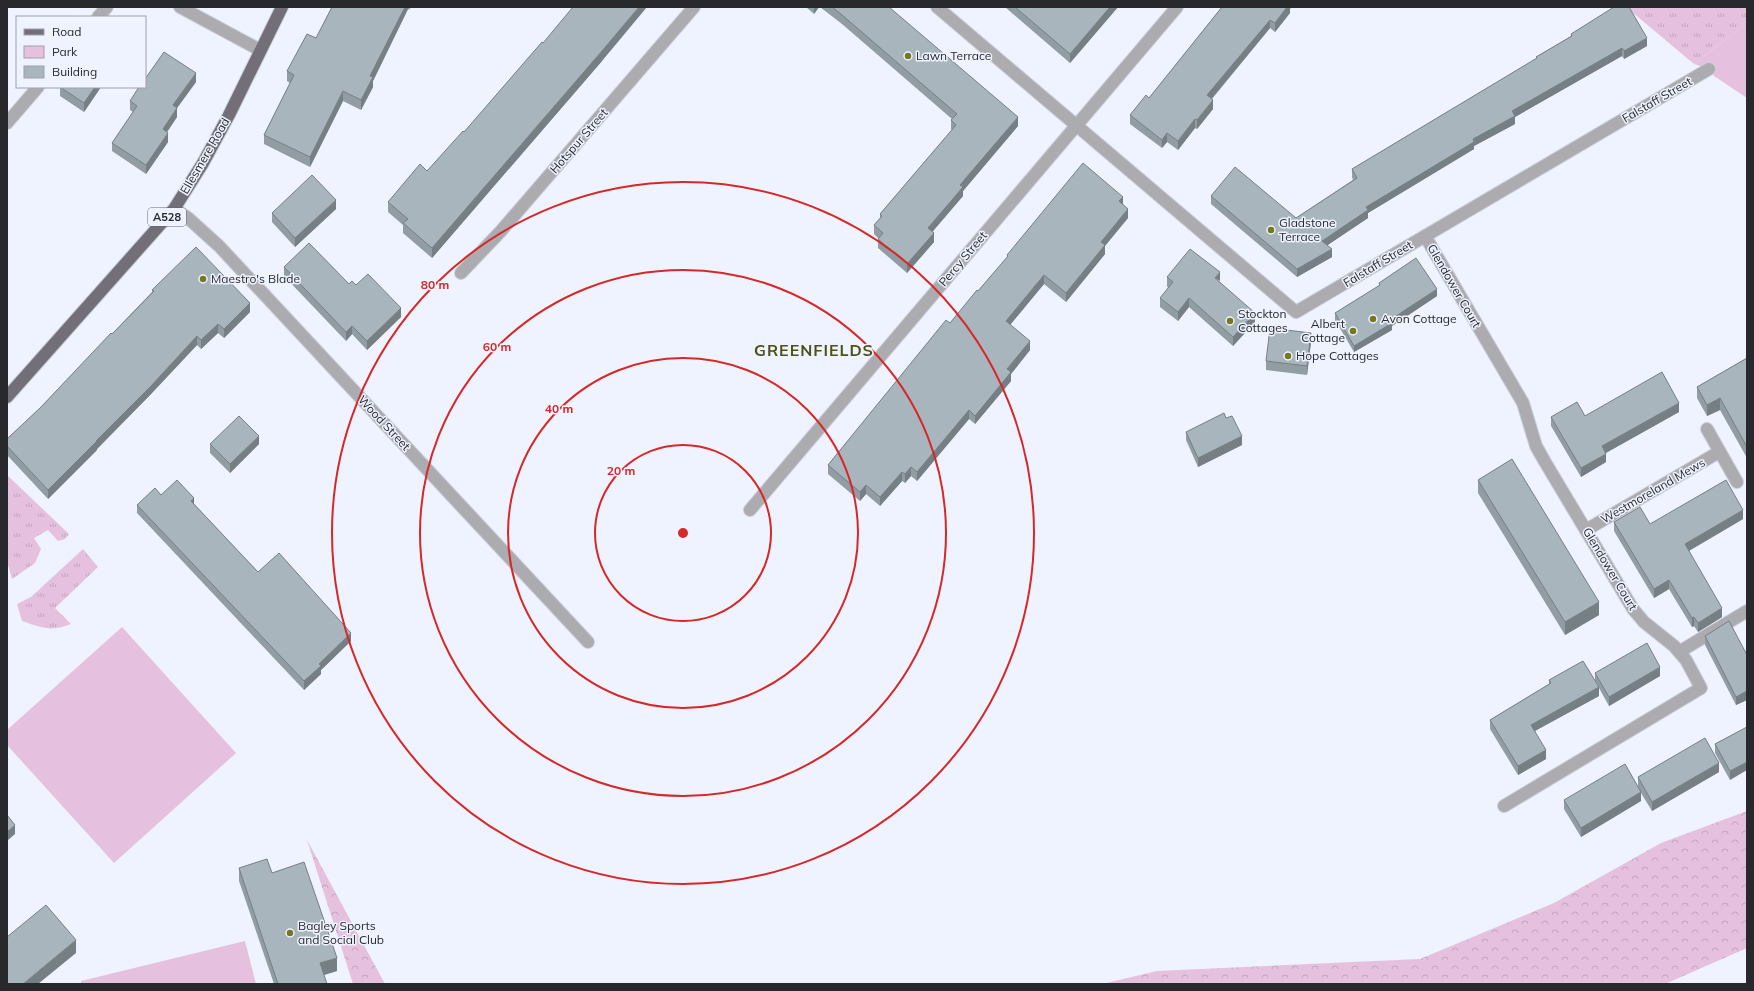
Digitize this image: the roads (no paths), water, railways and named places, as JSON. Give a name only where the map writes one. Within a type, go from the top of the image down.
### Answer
[{"type":"main road","name":"Ellesmere Road","points":[[7,397],[174,209],[218,136],[282,7]]},
{"type":"street","points":[[99,16],[107,7]]},
{"type":"street","points":[[180,7],[260,50]]},
{"type":"street","name":"Hotspur Street","points":[[461,273],[501,231],[694,7]]},
{"type":"street","points":[[938,7],[1076,126]]},
{"type":"street","name":"Percy Street","points":[[750,510],[1177,7]]},
{"type":"street","name":"Falstaff Street","points":[[1076,126],[1296,312],[1709,69]]},
{"type":"street","points":[[8,119],[37,88]]},
{"type":"street","name":"Wood Street","points":[[174,209],[188,218],[219,246],[588,642]]},
{"type":"street","name":"Glendower Court","points":[[1425,236],[1523,403],[1536,446],[1632,609],[1644,622],[1674,646],[1686,660],[1701,688],[1504,806]]},
{"type":"street","points":[[1707,429],[1737,482]]},
{"type":"street","name":"Westmoreland Mews","points":[[1586,530],[1719,452]]},
{"type":"street","points":[[1679,652],[1747,611]]},
{"type":"place","name":"Lawn Terrace","points":[[908,56]]},
{"type":"place","name":"Gladstone Terrace","points":[[1271,230]]},
{"type":"place","name":"Maestro's Blade","points":[[203,279]]},
{"type":"place","name":"Avon Cottage","points":[[1373,319]]},
{"type":"place","name":"Stockton Cottages","points":[[1230,321]]},
{"type":"place","name":"Albert Cottage","points":[[1353,331]]},
{"type":"place","name":"Hope Cottages","points":[[1288,356]]},
{"type":"place","name":"Bagley Sports and Social Club","points":[[290,933]]},
{"type":"district","name":"GREENFIELDS","points":[[814,350]]}]
